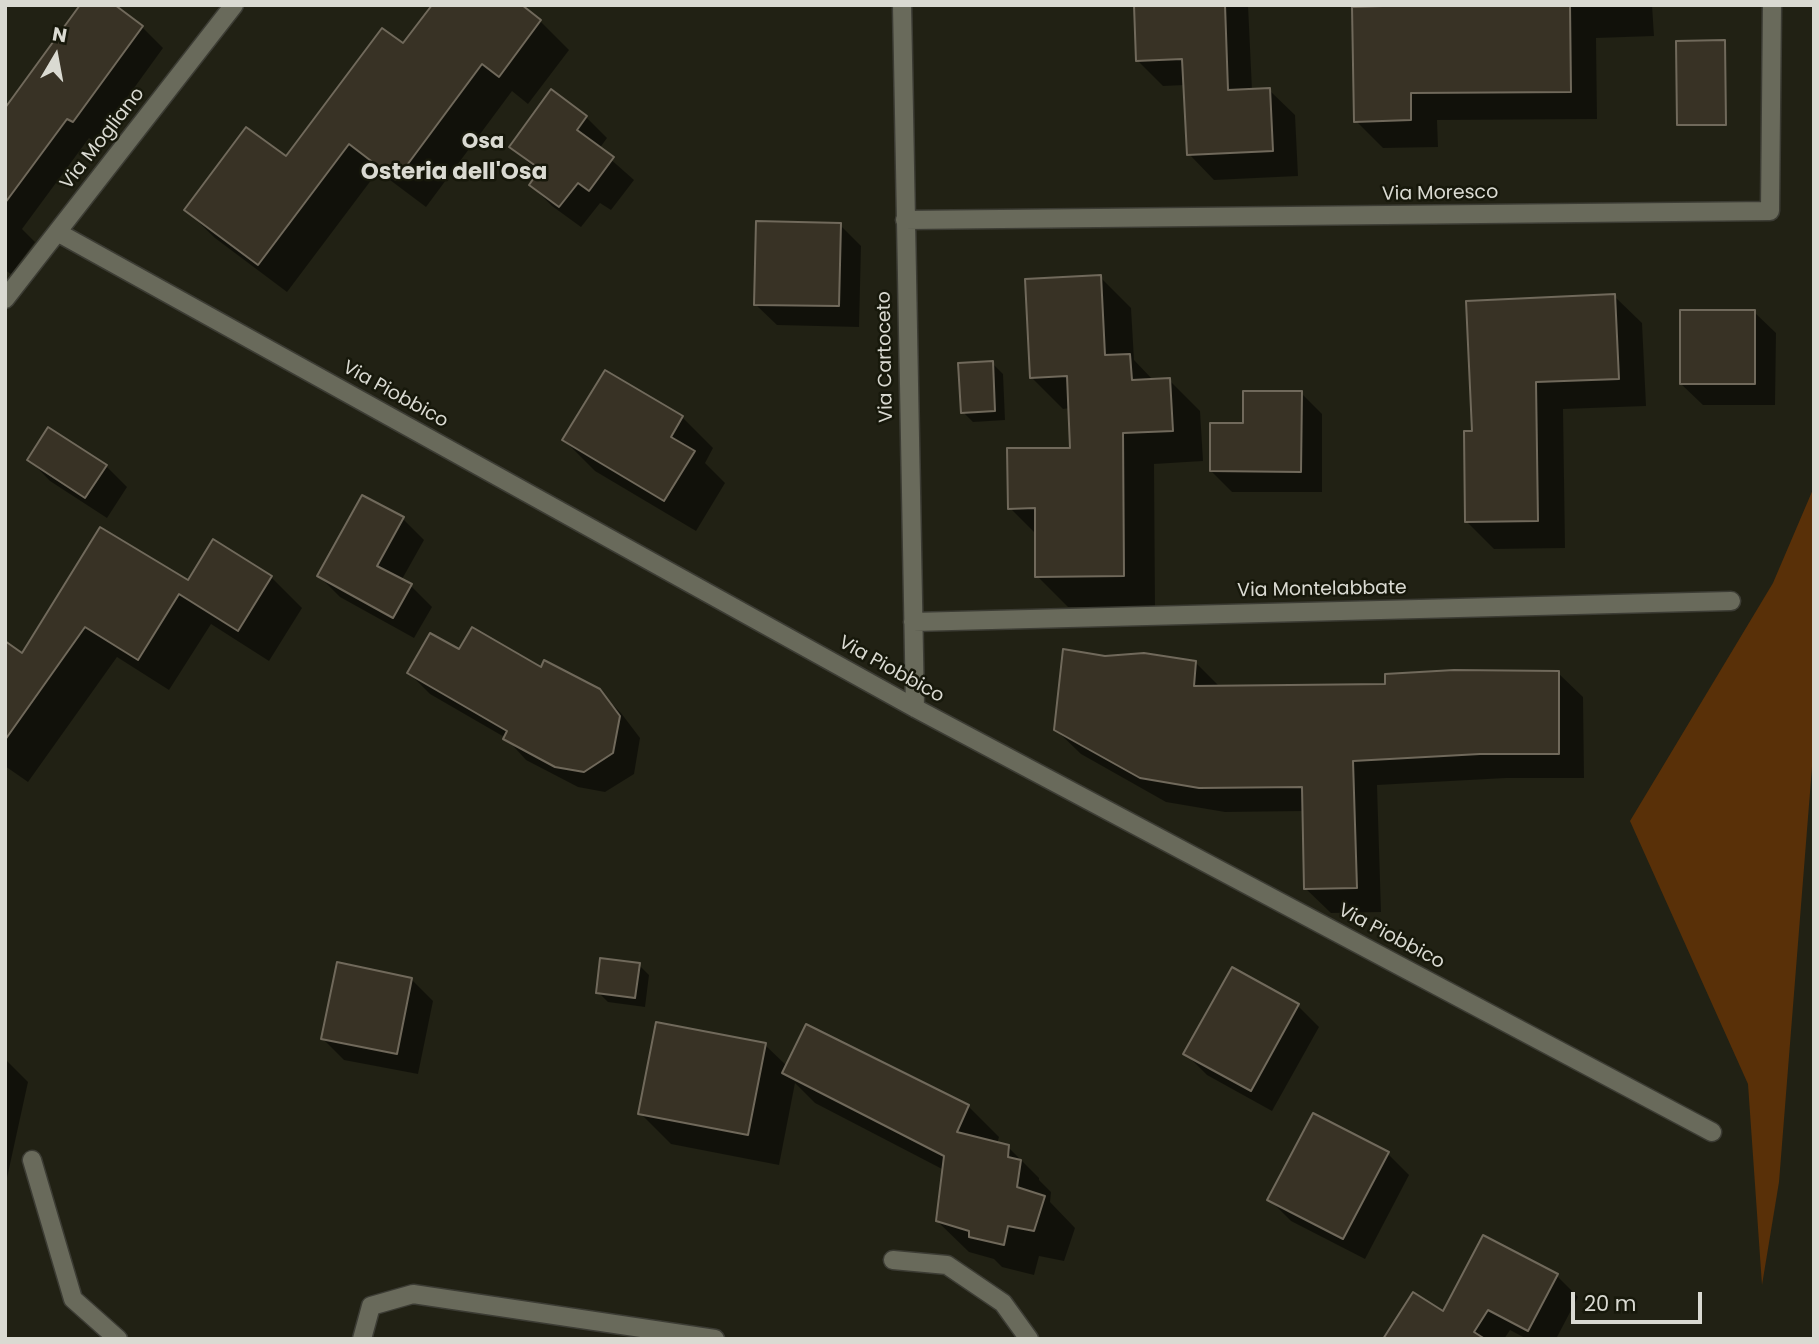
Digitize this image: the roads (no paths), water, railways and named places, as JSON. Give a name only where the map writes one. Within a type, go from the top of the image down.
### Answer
[{"type":"street","name":"Via Mogliano","points":[[5,299],[234,5]]},
{"type":"street","name":"Via Cartoceto","points":[[902,5],[915,708]]},
{"type":"street","name":"Via Moresco","points":[[905,220],[1770,211],[1772,5]]},
{"type":"street","name":"Via Piobbico","points":[[57,232],[915,708],[1712,1132]]},
{"type":"street","name":"Via Montelabbate","points":[[913,622],[1731,601]]},
{"type":"street","points":[[32,1160],[73,1299],[118,1339]]},
{"type":"street","points":[[893,1260],[947,1265],[1003,1303],[1029,1339]]},
{"type":"street","points":[[362,1339],[371,1306],[413,1294],[715,1339]]},
{"type":"district","name":"Osa","points":[[483,143]]},
{"type":"district","name":"Osteria dell'Osa","points":[[454,173]]}]
